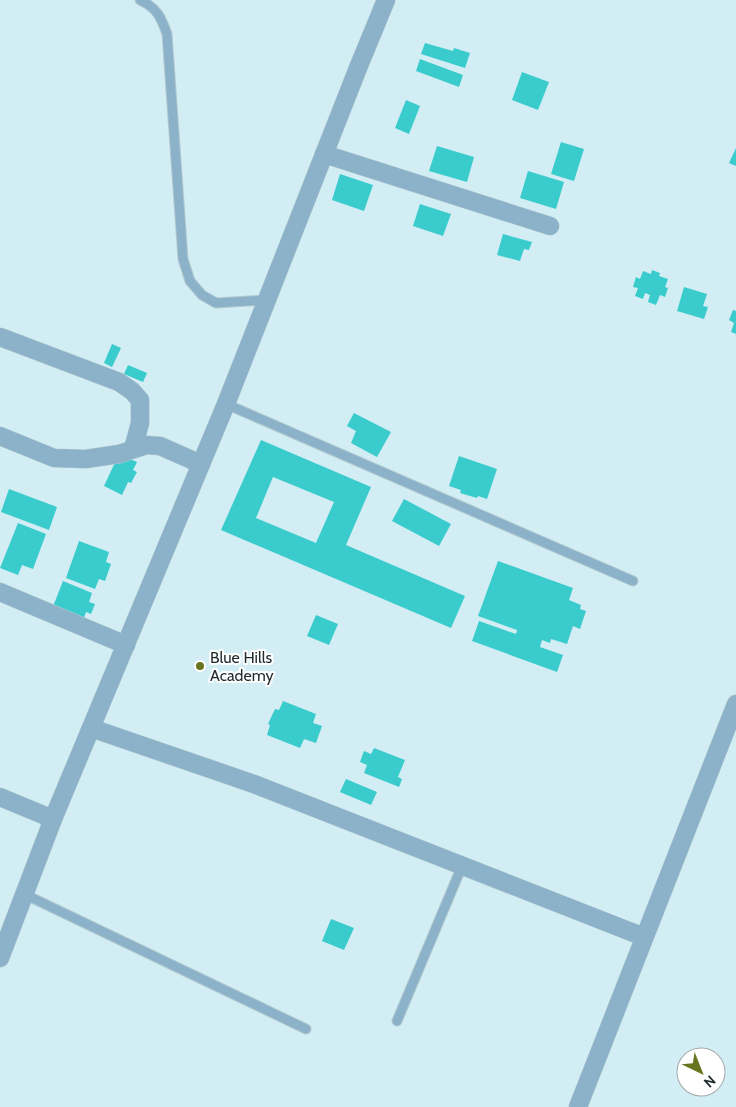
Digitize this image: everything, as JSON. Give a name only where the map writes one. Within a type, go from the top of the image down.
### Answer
[{"type":"street","points":[[0,956],[90,728],[226,404],[386,0]]},
{"type":"street","points":[[324,154],[550,226]]},
{"type":"street","points":[[0,337],[119,382],[132,390],[140,400],[140,423],[133,449]]},
{"type":"street","points":[[0,436],[54,458],[86,459],[119,454],[146,444],[160,446],[201,464]]},
{"type":"street","points":[[0,592],[126,645]]},
{"type":"street","points":[[578,1107],[736,704]]},
{"type":"street","points":[[90,728],[254,784],[644,937]]},
{"type":"street","points":[[0,797],[53,819]]},
{"type":"lane","points":[[140,0],[149,4],[161,17],[167,34],[183,259],[190,281],[202,295],[216,302],[266,300]]},
{"type":"lane","points":[[226,404],[633,581]]},
{"type":"lane","points":[[397,1021],[462,866]]},
{"type":"lane","points":[[24,894],[306,1029]]},
{"type":"building","points":[[425,43],[453,51],[454,48],[470,53],[465,68],[421,54]]},
{"type":"building","points":[[420,59],[463,75],[459,87],[416,71]]},
{"type":"building","points":[[522,72],[549,82],[538,110],[512,100]]},
{"type":"building","points":[[406,100],[420,106],[409,134],[395,128]]},
{"type":"building","points":[[561,142],[584,149],[574,181],[551,174]]},
{"type":"building","points":[[437,146],[474,157],[467,182],[429,171]]},
{"type":"building","points":[[736,148],[736,166],[729,163]]},
{"type":"building","points":[[528,171],[564,182],[556,209],[520,198]]},
{"type":"building","points":[[340,174],[373,185],[364,211],[332,200]]},
{"type":"building","points":[[420,204],[451,214],[443,236],[413,226]]},
{"type":"building","points":[[503,234],[532,242],[529,250],[524,249],[520,261],[497,255]]},
{"type":"building","points":[[652,270],[660,273],[659,276],[668,279],[665,287],[668,288],[665,297],[660,295],[656,305],[648,302],[650,295],[645,293],[643,299],[635,296],[638,288],[633,287],[636,277],[640,279],[643,271],[651,274]]},
{"type":"building","points":[[684,287],[707,294],[703,306],[708,307],[704,319],[677,311]]},
{"type":"building","points":[[733,310],[736,311],[736,334],[731,332],[734,323],[729,320]]},
{"type":"building","points":[[112,344],[121,348],[112,367],[104,363]]},
{"type":"building","points":[[128,365],[147,373],[143,382],[124,374]]},
{"type":"building","points":[[354,413],[391,432],[377,457],[351,443],[356,431],[347,426]]},
{"type":"building","points":[[261,440],[371,487],[346,545],[465,596],[451,628],[221,530]],"holes":[[[273,477],[334,502],[316,543],[256,518]]]},
{"type":"building","points":[[119,454],[137,462],[133,470],[137,472],[131,483],[128,482],[122,495],[104,486]]},
{"type":"building","points":[[459,456],[497,469],[487,499],[460,493],[461,490],[449,486]]},
{"type":"building","points":[[9,489],[57,507],[49,530],[1,512]]},
{"type":"building","points":[[404,499],[451,524],[439,546],[392,521]]},
{"type":"building","points":[[18,523],[46,534],[33,569],[22,565],[18,575],[0,568]]},
{"type":"building","points":[[79,541],[109,552],[106,562],[111,564],[105,581],[99,579],[95,589],[66,578]]},
{"type":"building","points":[[498,561],[573,588],[569,600],[581,605],[580,609],[586,611],[580,629],[573,626],[567,644],[551,639],[550,643],[542,640],[540,647],[563,655],[557,672],[472,641],[479,621],[516,634],[517,630],[478,616]]},
{"type":"building","points":[[63,581],[92,593],[89,602],[95,604],[91,614],[86,612],[83,621],[52,609]]},
{"type":"building","points":[[316,615],[338,624],[329,645],[307,636]]},
{"type":"building","points":[[283,701],[316,714],[313,723],[322,726],[316,743],[304,739],[300,748],[267,735],[270,725],[268,724],[275,709],[279,710]]},
{"type":"building","points":[[374,748],[405,760],[398,777],[402,779],[399,787],[364,773],[367,765],[360,762],[364,751],[371,754]]},
{"type":"building","points":[[346,779],[377,792],[371,805],[340,792]]},
{"type":"building","points":[[331,919],[354,928],[344,950],[322,941]]},
{"type":"place","name":"Blue Hills Academy","points":[[200,666]]}]
